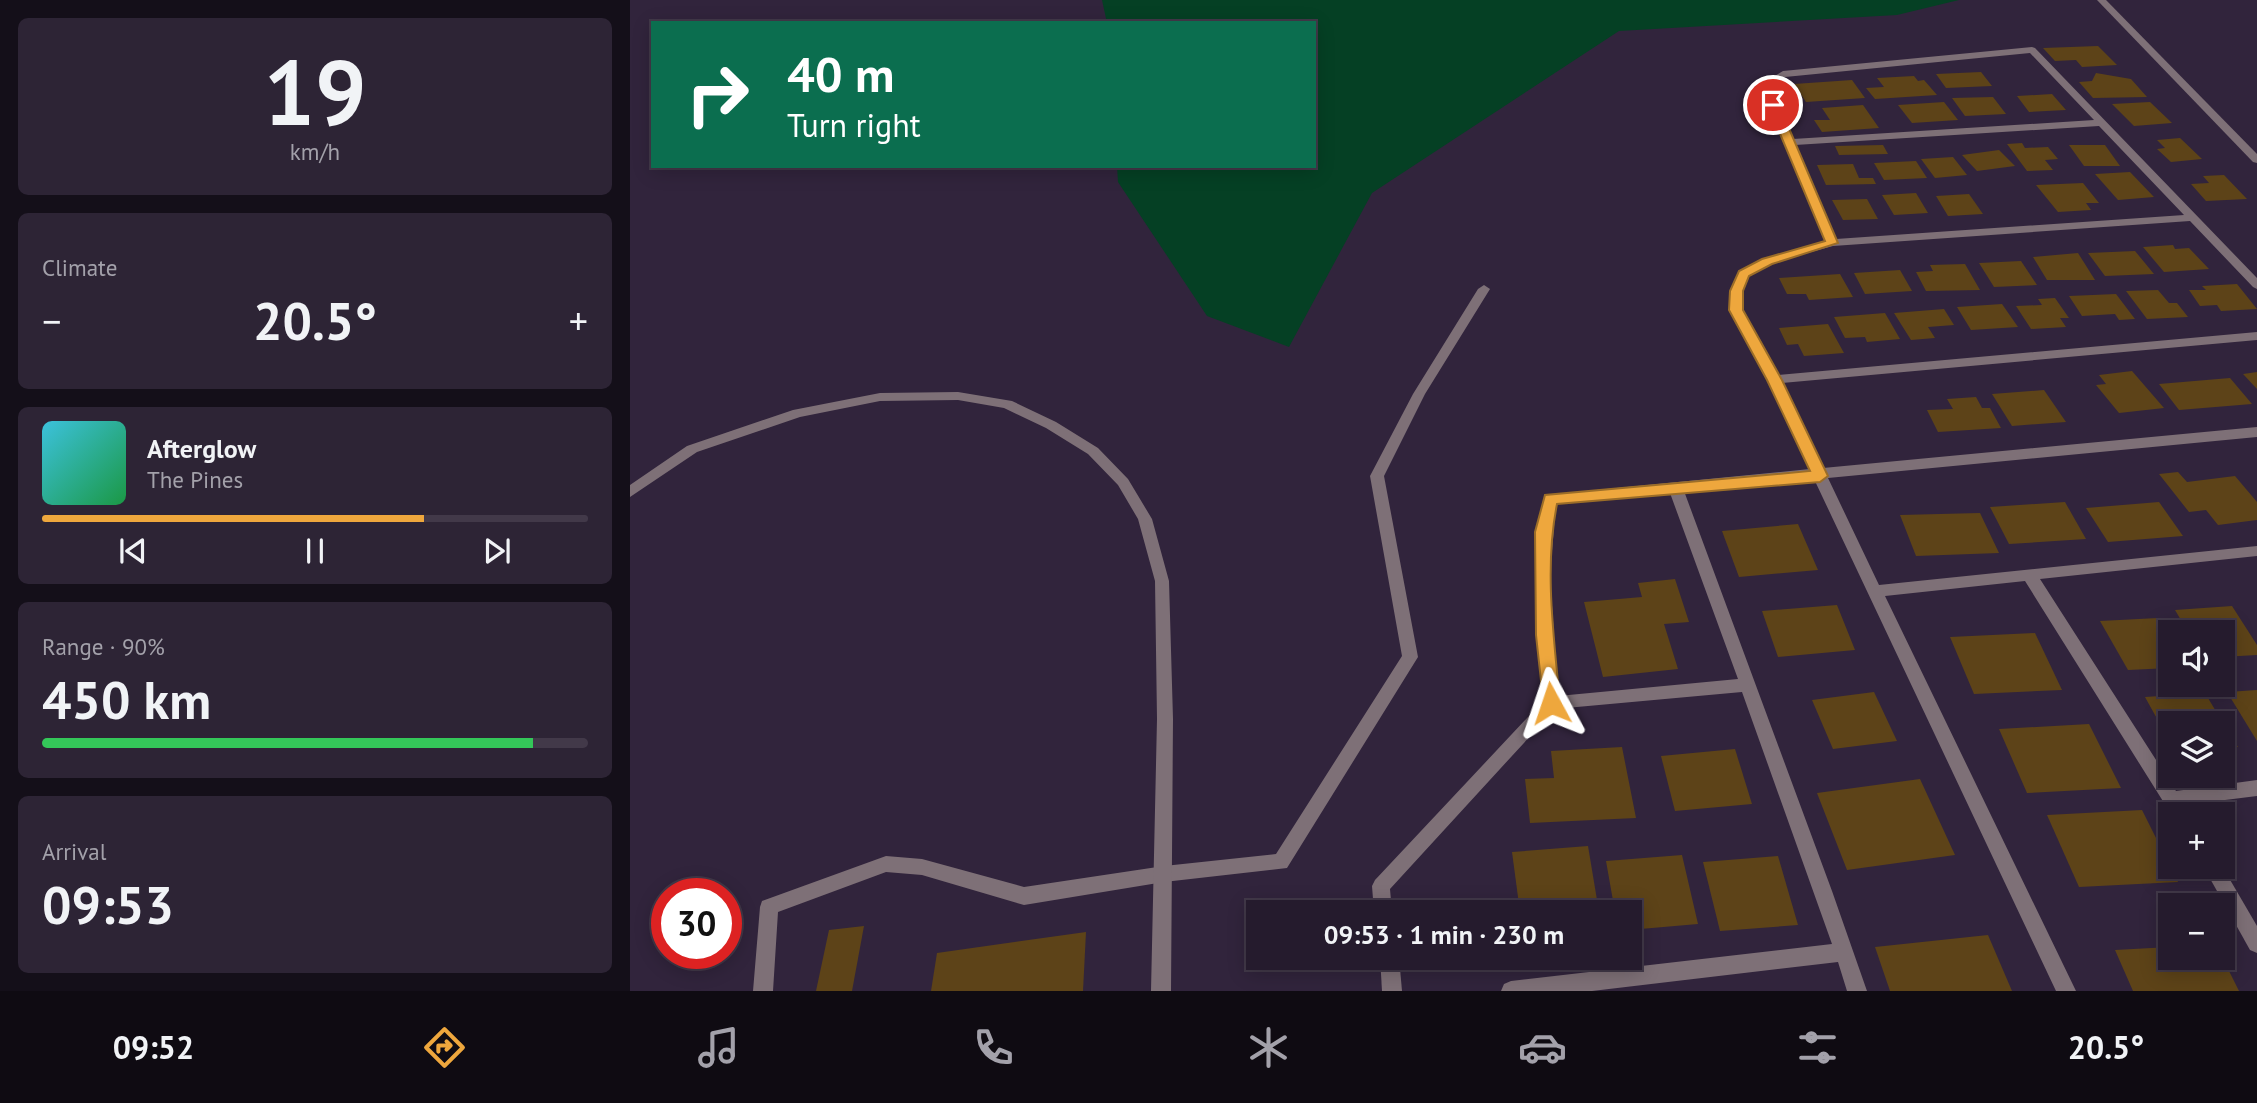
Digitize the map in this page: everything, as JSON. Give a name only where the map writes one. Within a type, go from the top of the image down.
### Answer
[{"type":"street","points":[[2101,0],[2257,160]]},
{"type":"street","points":[[1832,243],[1765,86],[1783,74],[2032,50],[2257,285]]},
{"type":"street","points":[[1791,142],[2101,123]]},
{"type":"street","points":[[2066,991],[1774,380],[1736,310],[1737,291],[1744,274],[1767,261],[1832,243],[2192,218]]},
{"type":"street","points":[[762,991],[769,906],[886,863],[922,867],[1024,896],[1164,874],[1281,862],[1410,657],[1377,477],[1419,394],[1484,289]]},
{"type":"street","points":[[1774,380],[2257,336]]},
{"type":"street","points":[[630,492],[692,449],[798,413],[880,397],[958,396],[1006,404],[1051,425],[1093,451],[1123,482],[1145,519],[1162,581],[1165,719],[1161,991]]},
{"type":"street","points":[[1551,703],[1545,635],[1543,532],[1550,499],[1820,476],[2257,432]]},
{"type":"street","points":[[1676,489],[1857,991]]},
{"type":"street","points":[[1875,592],[2257,551]]},
{"type":"street","points":[[2029,575],[2174,802]]},
{"type":"street","points":[[1382,900],[1381,886],[1551,703],[1746,685]]},
{"type":"street","points":[[2195,802],[2257,788]]},
{"type":"street","points":[[2220,879],[2257,944]]},
{"type":"street","points":[[1511,991],[1842,952]]},
{"type":"street","points":[[1390,970],[1392,991]]},
{"type":"green space","points":[[1102,0],[1959,0],[1897,15],[1619,31],[1372,193],[1289,347],[1207,316],[1118,182],[1117,168],[1316,168],[1316,21],[1107,21]]},
{"type":"building","points":[[2098,46],[2117,65],[2082,67],[2076,60],[2055,61],[2043,48]]},
{"type":"building","points":[[1981,72],[1992,86],[1946,88],[1936,74]]},
{"type":"building","points":[[2096,73],[2131,79],[2147,97],[2093,98],[2079,82],[2092,81]]},
{"type":"building","points":[[1914,76],[1918,81],[1924,80],[1937,95],[1875,99],[1866,88],[1884,87],[1877,78]]},
{"type":"building","points":[[1852,80],[1865,98],[1806,102],[1794,84]]},
{"type":"building","points":[[2052,94],[2066,110],[2029,112],[2017,96]]},
{"type":"building","points":[[1993,97],[2006,114],[1965,116],[1952,98]]},
{"type":"building","points":[[1944,102],[1958,120],[1912,123],[1898,105]]},
{"type":"building","points":[[2150,102],[2172,123],[2134,126],[2112,104]]},
{"type":"building","points":[[1863,105],[1879,128],[1822,132],[1814,120],[1830,120],[1822,108]]},
{"type":"building","points":[[2180,138],[2202,159],[2171,162],[2157,149],[2165,148],[2157,140]]},
{"type":"building","points":[[2022,143],[2025,148],[2048,147],[2058,159],[2045,160],[2053,170],[2027,171],[2007,144]]},
{"type":"building","points":[[1883,145],[1888,154],[1839,155],[1835,146]]},
{"type":"building","points":[[2069,145],[2105,145],[2120,166],[2084,166]]},
{"type":"building","points":[[1999,150],[2015,166],[1977,171],[1962,155]]},
{"type":"building","points":[[1953,157],[1967,175],[1935,178],[1921,159]]},
{"type":"building","points":[[1916,161],[1927,178],[1884,180],[1874,163]]},
{"type":"building","points":[[1853,164],[1859,178],[1873,178],[1876,184],[1826,185],[1817,165]]},
{"type":"building","points":[[2130,172],[2154,197],[2118,200],[2095,174]]},
{"type":"building","points":[[2224,175],[2247,199],[2206,201],[2191,184],[2209,183],[2203,176]]},
{"type":"building","points":[[2083,183],[2099,203],[2086,203],[2091,210],[2058,212],[2036,185]]},
{"type":"building","points":[[1916,193],[1928,213],[1894,215],[1882,195]]},
{"type":"building","points":[[1969,194],[1983,214],[1948,216],[1936,196]]},
{"type":"building","points":[[1867,199],[1878,219],[1843,220],[1832,200]]},
{"type":"building","points":[[2173,245],[2175,249],[2189,248],[2209,269],[2164,272],[2143,247]]},
{"type":"building","points":[[2135,251],[2154,274],[2105,276],[2088,253]]},
{"type":"building","points":[[2078,253],[2095,280],[2047,280],[2033,257]]},
{"type":"building","points":[[2021,261],[2037,285],[1994,287],[1979,263]]},
{"type":"building","points":[[1965,264],[1980,290],[1926,291],[1916,272],[1933,271],[1930,265]]},
{"type":"building","points":[[1900,270],[1912,291],[1865,294],[1854,273]]},
{"type":"building","points":[[1840,274],[1853,297],[1809,300],[1806,294],[1787,294],[1779,278]]},
{"type":"building","points":[[2237,284],[2257,309],[2221,311],[2217,305],[2200,306],[2189,290],[2206,290],[2202,286]]},
{"type":"building","points":[[2158,290],[2169,303],[2177,303],[2188,317],[2147,319],[2126,291]]},
{"type":"building","points":[[2116,294],[2135,319],[2119,320],[2115,314],[2082,316],[2069,296]]},
{"type":"building","points":[[2055,298],[2069,318],[2060,318],[2066,327],[2031,329],[2016,306],[2042,305],[2038,299]]},
{"type":"building","points":[[2002,304],[2018,327],[1971,330],[1957,307]]},
{"type":"building","points":[[1944,309],[1954,325],[1928,327],[1935,338],[1911,340],[1894,313]]},
{"type":"building","points":[[1885,313],[1900,339],[1867,342],[1865,337],[1845,338],[1834,317]]},
{"type":"building","points":[[1828,324],[1844,353],[1804,356],[1798,344],[1787,345],[1779,328]]},
{"type":"building","points":[[2132,371],[2164,408],[2119,413],[2096,385],[2106,384],[2099,375]]},
{"type":"building","points":[[2257,372],[2257,389],[2243,374]]},
{"type":"building","points":[[2230,378],[2252,404],[2179,410],[2159,384]]},
{"type":"building","points":[[2044,390],[2066,422],[2012,426],[1992,394]]},
{"type":"building","points":[[1976,397],[1982,408],[1990,408],[2001,428],[1938,432],[1927,410],[1953,409],[1947,399]]},
{"type":"building","points":[[2178,472],[2187,482],[2235,476],[2257,502],[2257,520],[2218,525],[2206,510],[2189,512],[2159,474]]},
{"type":"building","points":[[2065,502],[2086,539],[2009,544],[1990,507]]},
{"type":"building","points":[[2159,502],[2183,536],[2108,542],[2086,508]]},
{"type":"building","points":[[1980,513],[1999,553],[1916,556],[1900,515]]},
{"type":"building","points":[[1798,524],[1818,570],[1739,577],[1722,531]]},
{"type":"building","points":[[1675,579],[1689,622],[1664,624],[1678,669],[1603,677],[1584,602],[1642,597],[1638,583]]},
{"type":"building","points":[[1837,605],[1855,650],[1778,657],[1762,611]]},
{"type":"building","points":[[2232,606],[2257,645],[2257,655],[2235,656],[2235,620],[2181,620],[2175,610]]},
{"type":"building","points":[[2158,618],[2158,669],[2128,670],[2100,621]]},
{"type":"building","points":[[2035,633],[2062,690],[1974,694],[1950,637]]},
{"type":"building","points":[[2257,690],[2257,741],[2230,697],[2235,697],[2235,691]]},
{"type":"building","points":[[1874,692],[1897,741],[1833,749],[1812,700]]},
{"type":"building","points":[[2145,697],[2207,697],[2216,711],[2158,711],[2158,720]]},
{"type":"building","points":[[2089,724],[2121,788],[2027,793],[1999,729]]},
{"type":"building","points":[[1622,747],[1636,818],[1530,823],[1525,779],[1554,778],[1551,751]]},
{"type":"building","points":[[1735,749],[1752,804],[1675,811],[1661,756]]},
{"type":"building","points":[[1920,779],[1955,855],[1847,870],[1817,793]]},
{"type":"building","points":[[2142,810],[2158,842],[2158,879],[2176,879],[2178,882],[2079,887],[2047,815]]},
{"type":"building","points":[[1588,846],[1597,900],[1518,900],[1512,852]]},
{"type":"building","points":[[1682,855],[1698,924],[1642,929],[1642,900],[1613,900],[1606,861]]},
{"type":"building","points":[[1778,856],[1798,925],[1720,931],[1703,862]]},
{"type":"building","points":[[864,926],[852,991],[816,991],[829,930]]},
{"type":"building","points":[[1086,932],[1083,991],[931,991],[937,953]]},
{"type":"building","points":[[1988,935],[2012,991],[1890,991],[1875,947]]},
{"type":"building","points":[[2158,948],[2158,970],[2228,970],[2239,991],[2133,991],[2115,950]]},
{"type":"route","points":[[1551,703],[1545,635],[1543,532],[1550,499],[1820,476],[1774,380],[1736,310],[1737,291],[1744,274],[1767,261],[1832,243],[1773,105]]}]
